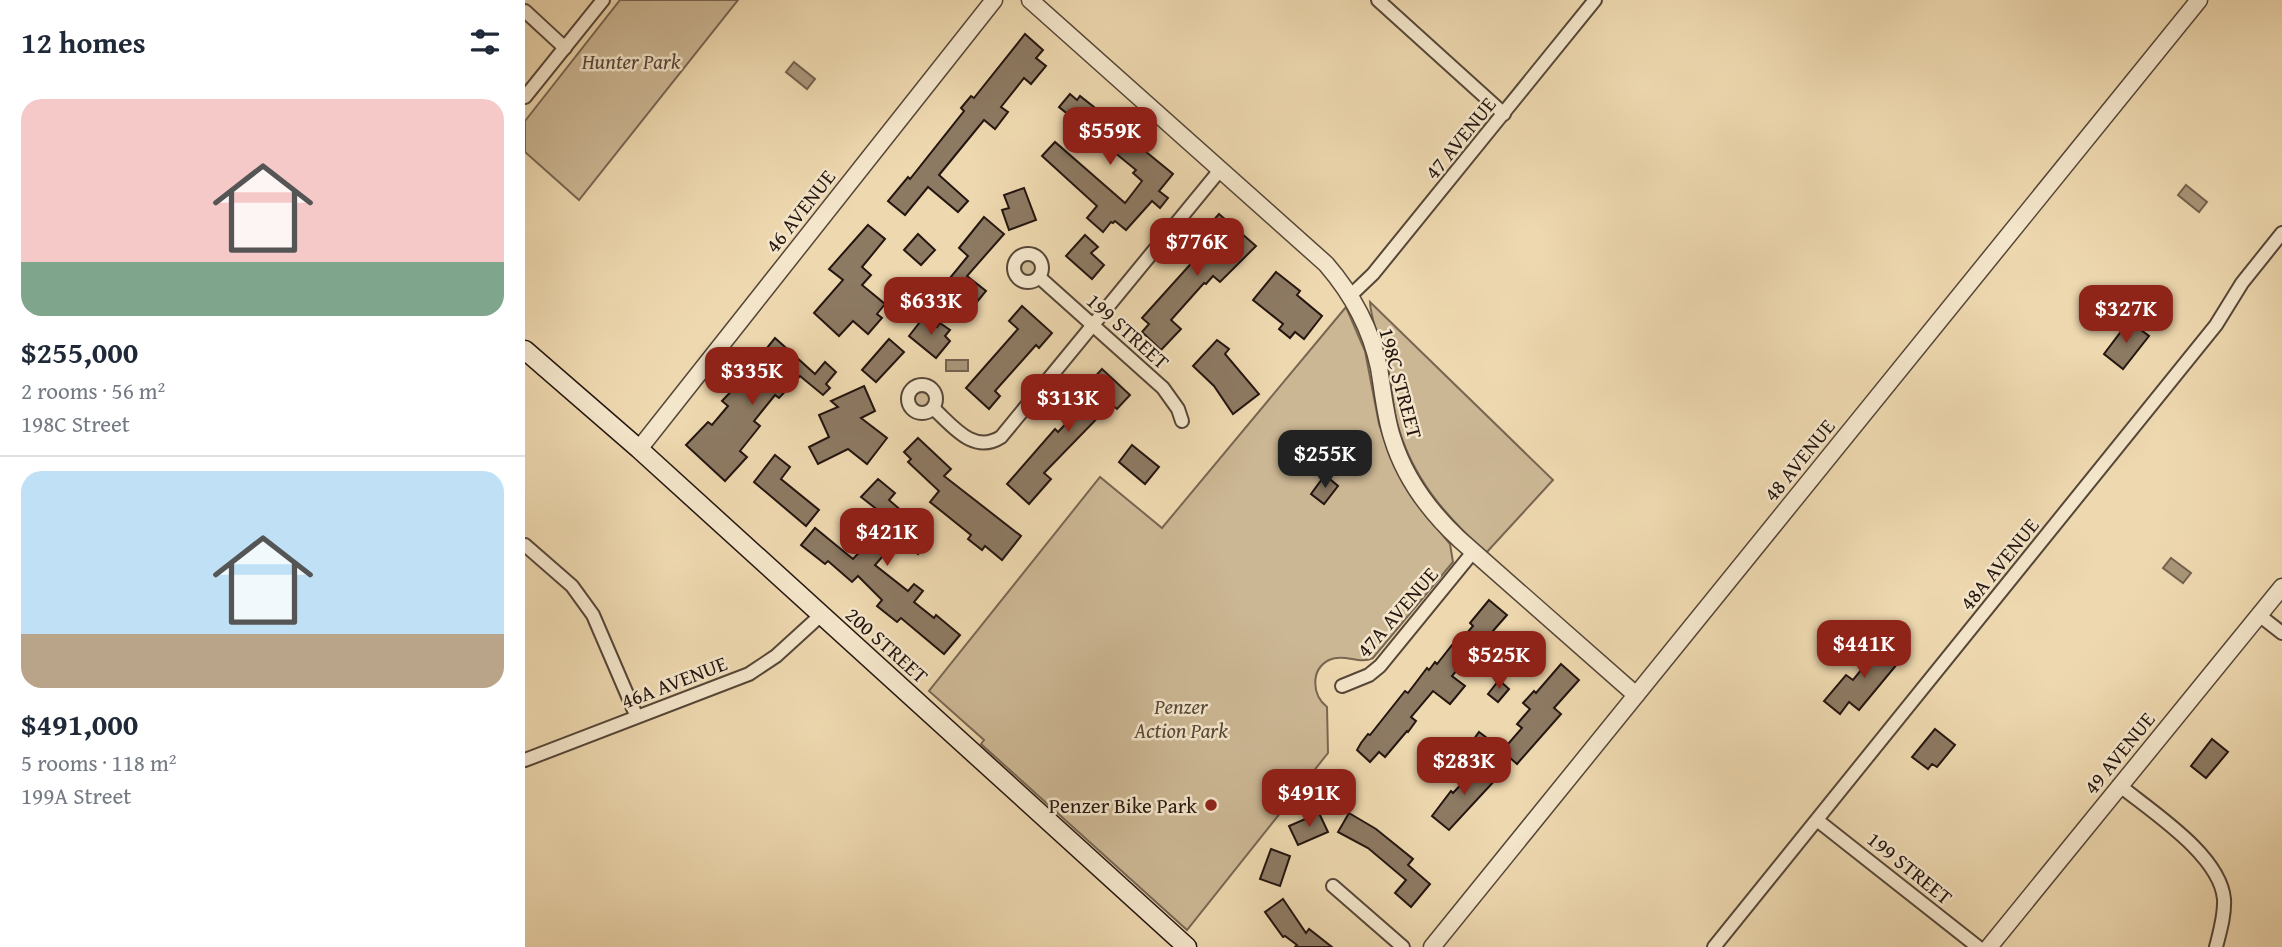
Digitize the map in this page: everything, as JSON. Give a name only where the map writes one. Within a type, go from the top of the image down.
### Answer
[{"type":"main road","name":"200 STREET","points":[[525,350],[639,449],[1187,947]]},
{"type":"street","points":[[525,97],[603,0]]},
{"type":"street","name":"46 AVENUE","points":[[639,449],[994,0]]},
{"type":"street","name":"198C STREET","points":[[1030,0],[1326,264],[1350,296],[1372,343],[1388,423],[1401,461],[1416,489],[1435,514],[1473,552],[1636,695]]},
{"type":"street","points":[[1378,0],[1504,114]]},
{"type":"street","name":"47 AVENUE","points":[[1350,296],[1373,274],[1595,0]]},
{"type":"street","name":"48 AVENUE","points":[[1432,947],[2199,0]]},
{"type":"street","points":[[525,11],[565,48]]},
{"type":"street","points":[[933,408],[974,442],[985,444],[994,441],[1007,431],[1220,170]]},
{"type":"street","name":"48A AVENUE","points":[[1714,947],[2216,325],[2242,283],[2282,233]]},
{"type":"street","name":"199 STREET","points":[[1039,277],[1163,388],[1178,409],[1182,421]]},
{"type":"street","points":[[525,545],[572,586],[593,615],[636,715]]},
{"type":"street","name":"47A AVENUE","points":[[1342,686],[1369,675],[1380,666],[1473,552]]},
{"type":"street","name":"49 AVENUE","points":[[1989,947],[2282,587]]},
{"type":"street","name":"46A AVENUE","points":[[525,760],[636,715],[750,674],[776,656],[821,615]]},
{"type":"street","points":[[2259,615],[2282,633]]},
{"type":"street","points":[[2119,785],[2195,848],[2214,870],[2224,898],[2222,927],[2216,947]]},
{"type":"street","name":"199 STREET","points":[[1817,820],[1977,947]]},
{"type":"street","points":[[1333,886],[1403,947]]},
{"type":"green space","name":"Hunter Park","points":[[620,0],[738,0],[579,200],[525,152],[525,121]]},
{"type":"green space","points":[[1026,260],[1032,260],[1037,268],[1035,274],[1026,276],[1021,271],[1021,265]]},
{"type":"green space","points":[[1370,302],[1553,480],[1486,553],[1444,510],[1411,460],[1397,422],[1389,371],[1372,318]]},
{"type":"green space","name":"Penzer Action Park","points":[[1346,307],[1365,351],[1379,424],[1390,456],[1411,496],[1450,544],[1453,562],[1373,658],[1335,658],[1323,664],[1315,683],[1318,696],[1327,707],[1328,753],[1187,930],[981,744],[984,740],[929,691],[1100,477],[1162,528]]},
{"type":"green space","points":[[922,392],[928,394],[928,406],[922,408],[916,406],[914,400],[916,394]]},
{"type":"shaded area","points":[[794,62],[815,79],[807,89],[786,72]]},
{"type":"shaded area","points":[[2186,185],[2207,202],[2199,212],[2178,195]]},
{"type":"shaded area","points":[[946,360],[968,360],[968,371],[946,371]]},
{"type":"shaded area","points":[[2171,558],[2191,573],[2183,583],[2163,568]]},
{"type":"building","points":[[1025,34],[1043,50],[1036,58],[1046,66],[1031,84],[1024,78],[1001,107],[1008,112],[995,129],[984,120],[939,175],[968,201],[958,212],[928,187],[905,215],[888,201],[908,177],[910,179],[964,111],[961,108],[971,96],[974,98]]},
{"type":"building","points":[[1070,94],[1077,100],[1080,96],[1147,149],[1145,151],[1173,174],[1159,191],[1168,198],[1160,208],[1152,201],[1126,230],[1115,221],[1103,232],[1087,218],[1097,206],[1042,156],[1055,142],[1125,203],[1142,181],[1133,173],[1136,170],[1114,152],[1110,158],[1078,130],[1081,125],[1059,107]]},
{"type":"building","points":[[1024,188],[1036,220],[1009,230],[1002,210],[1009,208],[1004,195]]},
{"type":"building","points":[[1219,214],[1256,246],[1220,282],[1213,276],[1204,283],[1171,320],[1181,329],[1161,350],[1142,332],[1149,324],[1142,318],[1197,257],[1194,254],[1212,234],[1206,229]]},
{"type":"building","points":[[984,217],[1004,234],[967,276],[986,291],[972,308],[962,300],[957,306],[945,296],[951,289],[945,284],[968,256],[959,248]]},
{"type":"building","points":[[868,225],[885,239],[862,267],[871,275],[862,285],[885,304],[877,314],[882,318],[868,334],[853,321],[839,336],[814,313],[843,280],[829,269]]},
{"type":"building","points":[[918,234],[935,250],[921,265],[904,250]]},
{"type":"building","points":[[1085,235],[1098,247],[1091,253],[1104,265],[1092,279],[1066,256]]},
{"type":"building","points":[[1276,272],[1300,291],[1297,295],[1322,316],[1304,339],[1295,332],[1290,338],[1279,329],[1283,324],[1253,300]]},
{"type":"building","points":[[1022,306],[1052,333],[1039,348],[1036,345],[995,391],[1000,396],[989,409],[966,388],[1018,329],[1009,321]]},
{"type":"building","points":[[924,317],[937,327],[940,323],[950,330],[945,336],[950,341],[936,358],[909,336]]},
{"type":"building","points":[[2129,321],[2149,336],[2123,369],[2104,354]]},
{"type":"building","points":[[775,338],[815,374],[825,362],[836,372],[826,384],[830,388],[823,395],[800,376],[779,398],[775,395],[754,421],[760,426],[740,451],[747,457],[725,481],[686,445],[708,422],[712,425],[728,406],[722,401],[756,365],[754,364]]},
{"type":"building","points":[[889,339],[904,352],[876,382],[862,370]]},
{"type":"building","points":[[1217,340],[1229,349],[1225,354],[1259,394],[1233,414],[1214,386],[1193,366]]},
{"type":"building","points":[[1102,369],[1130,395],[1117,409],[1111,404],[1044,473],[1051,479],[1029,504],[1007,484],[1055,429],[1058,432],[1074,415],[1069,410]]},
{"type":"building","points":[[864,386],[875,411],[861,418],[887,438],[867,464],[848,449],[818,464],[809,447],[829,437],[819,415],[838,407],[831,401]]},
{"type":"building","points":[[918,438],[951,469],[944,476],[1021,536],[1002,560],[985,546],[982,550],[968,539],[971,535],[930,502],[939,491],[908,462],[911,459],[904,452]]},
{"type":"building","points":[[1132,445],[1159,467],[1145,484],[1119,462]]},
{"type":"building","points":[[775,455],[790,467],[781,479],[819,510],[806,526],[754,482]]},
{"type":"building","points":[[1325,475],[1338,486],[1324,504],[1311,494]]},
{"type":"building","points":[[878,479],[895,493],[889,500],[932,537],[918,554],[896,535],[880,552],[883,556],[875,565],[908,591],[914,584],[923,591],[914,602],[934,618],[936,615],[960,635],[944,654],[901,618],[897,622],[877,606],[882,600],[858,576],[852,582],[828,561],[825,564],[801,545],[815,528],[853,559],[868,543],[871,546],[889,527],[884,522],[888,518],[861,497]]},
{"type":"building","points":[[1489,600],[1507,615],[1485,640],[1492,647],[1476,665],[1467,658],[1452,676],[1465,686],[1450,704],[1433,691],[1411,717],[1416,721],[1408,732],[1385,757],[1379,752],[1370,762],[1357,750],[1361,743],[1405,691],[1408,693],[1427,668],[1429,670],[1435,662],[1437,664],[1452,645],[1455,647],[1473,626],[1470,623]]},
{"type":"building","points":[[1884,642],[1903,657],[1859,710],[1849,702],[1840,714],[1824,701],[1846,675],[1853,680]]},
{"type":"building","points":[[1561,664],[1579,680],[1554,708],[1561,714],[1517,764],[1502,751],[1522,728],[1517,724],[1530,709],[1523,703],[1534,691],[1536,693]]},
{"type":"building","points":[[1499,680],[1509,689],[1498,702],[1488,694]]},
{"type":"building","points":[[1935,729],[1955,745],[1937,767],[1932,764],[1928,769],[1912,757]]},
{"type":"building","points":[[1479,732],[1499,747],[1490,758],[1471,743]]},
{"type":"building","points":[[2212,739],[2228,752],[2206,778],[2191,766]]},
{"type":"building","points":[[1481,763],[1497,778],[1449,830],[1432,816],[1451,791],[1453,793]]},
{"type":"building","points":[[1319,813],[1328,832],[1298,845],[1289,826]]},
{"type":"building","points":[[1349,813],[1376,829],[1413,859],[1408,865],[1430,884],[1411,907],[1395,893],[1406,880],[1368,848],[1338,832]]},
{"type":"building","points":[[1271,849],[1290,856],[1280,886],[1260,879]]},
{"type":"building","points":[[1283,899],[1306,933],[1309,929],[1332,947],[1295,947],[1297,945],[1283,937],[1265,912]]},
{"type":"place","name":"Penzer Bike Park","points":[[1211,805]]}]
